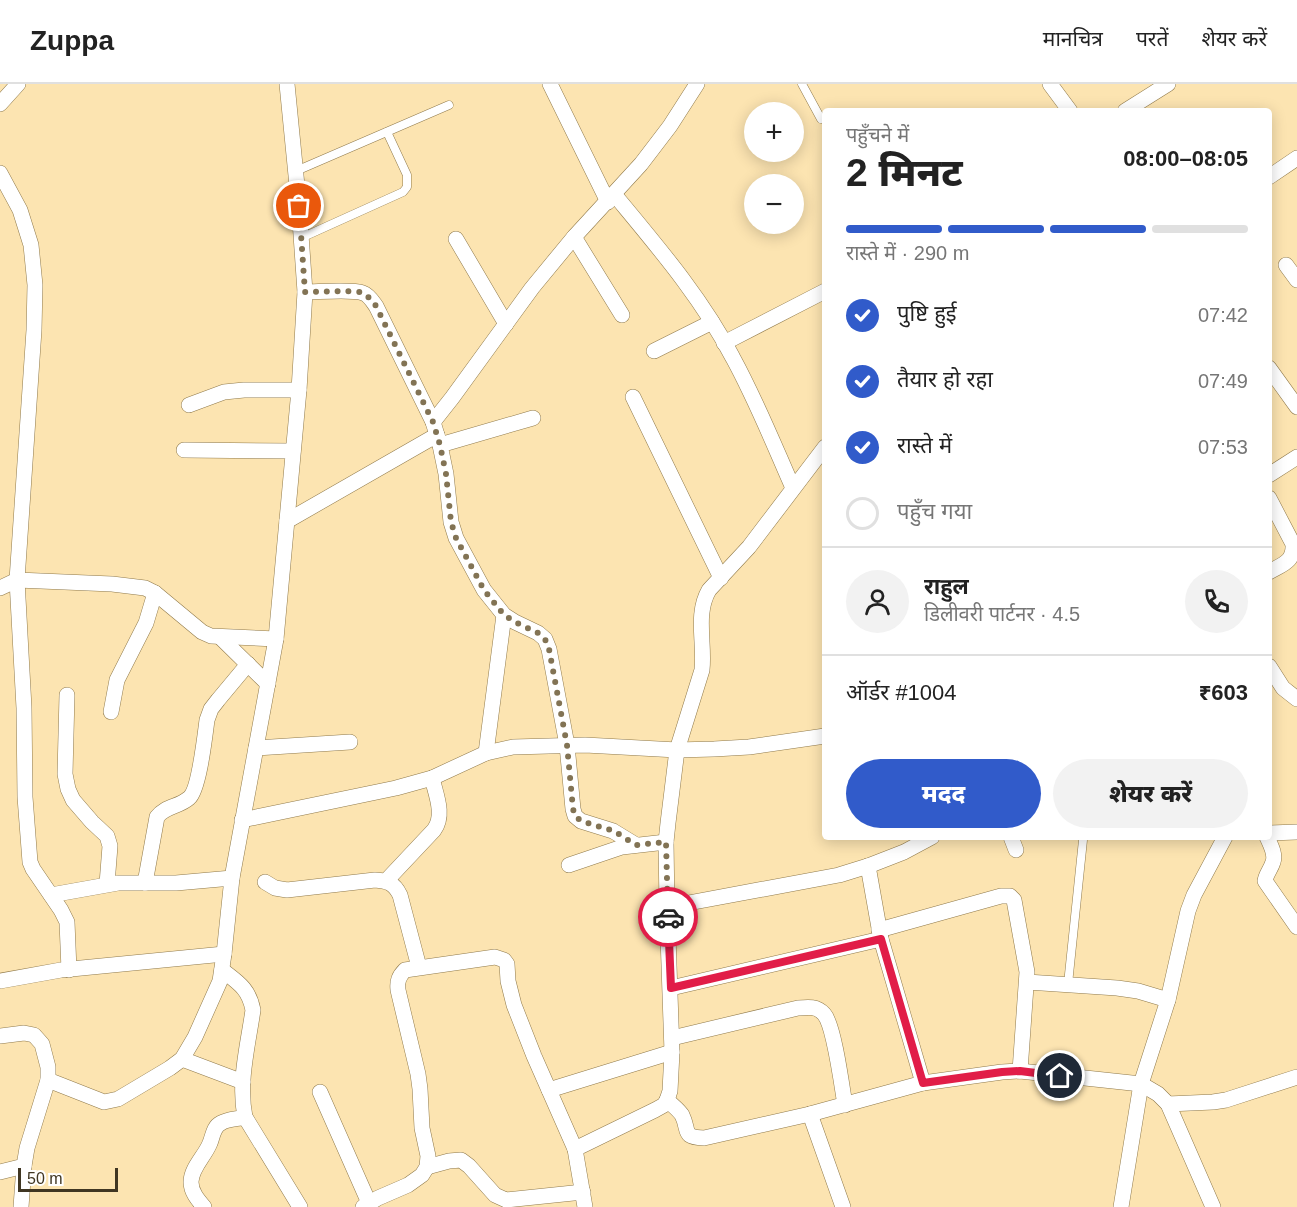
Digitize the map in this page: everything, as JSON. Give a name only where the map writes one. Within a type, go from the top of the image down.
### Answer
[{"type":"street","points":[[0,104],[18,84]]},
{"type":"street","points":[[48,1080],[104,1102],[118,1099],[170,1068],[182,1059],[195,1037],[215,994],[223,962],[232,878],[276,639],[299,390],[305,292],[287,84]]},
{"type":"street","points":[[550,84],[611,198],[679,273],[712,322],[733,358],[793,488]]},
{"type":"street","points":[[437,434],[452,399],[532,288],[574,237],[641,164],[670,126],[697,84]]},
{"type":"street","points":[[1050,84],[1068,108]]},
{"type":"street","points":[[1130,108],[1168,84]]},
{"type":"street","points":[[1272,175],[1297,158]]},
{"type":"street","points":[[0,173],[20,210],[31,245],[35,285],[17,580],[24,708],[25,797],[30,862],[67,922],[69,970]]},
{"type":"street","points":[[574,237],[622,315]]},
{"type":"street","points":[[456,239],[506,324]]},
{"type":"street","points":[[1286,265],[1297,280]]},
{"type":"street","points":[[305,292],[355,291],[369,296],[376,306],[437,434],[446,474],[451,522],[456,538],[484,590],[504,615],[538,633],[545,639],[549,649],[567,745],[575,816],[581,821],[614,831],[636,845]]},
{"type":"street","points":[[724,343],[822,293]]},
{"type":"street","points":[[654,351],[712,322]]},
{"type":"street","points":[[1272,372],[1297,407]]},
{"type":"street","points":[[189,405],[224,392],[299,390]]},
{"type":"street","points":[[633,397],[721,578]]},
{"type":"street","points":[[287,521],[437,434],[533,418]]},
{"type":"street","points":[[184,450],[293,451]]},
{"type":"street","points":[[575,1149],[656,1110],[667,1100],[670,1091],[672,1045],[666,842],[677,750],[702,670],[704,598],[749,547],[822,452]]},
{"type":"street","points":[[1272,473],[1297,457]]},
{"type":"street","points":[[1272,504],[1293,544],[1293,552],[1287,562],[1272,570]]},
{"type":"street","points":[[0,588],[17,580],[112,584],[145,588],[155,593],[202,632],[211,636],[276,639]]},
{"type":"street","points":[[111,712],[117,680],[139,640],[155,593]]},
{"type":"street","points":[[486,753],[504,615]]},
{"type":"street","points":[[221,638],[268,684]]},
{"type":"street","points":[[145,883],[157,817],[160,813],[184,802],[194,793],[211,709],[248,664]]},
{"type":"street","points":[[1272,671],[1283,688],[1297,699]]},
{"type":"street","points":[[67,695],[64,774],[73,800],[107,836],[110,846],[107,884]]},
{"type":"street","points":[[242,820],[396,788],[432,778],[486,753],[513,747],[567,745],[677,750],[748,747],[822,736]]},
{"type":"street","points":[[256,748],[350,742]]},
{"type":"street","points":[[386,881],[439,823],[440,815],[432,778]]},
{"type":"street","points":[[1272,835],[1297,832]]},
{"type":"street","points":[[667,907],[839,875],[903,852],[926,840]]},
{"type":"street","points":[[1120,1207],[1141,1084],[1168,1000],[1188,911],[1223,840]]},
{"type":"street","points":[[1269,840],[1274,858],[1265,881],[1297,927]]},
{"type":"street","points":[[568,865],[622,847],[666,842]]},
{"type":"street","points":[[868,866],[880,934],[923,1083]]},
{"type":"street","points":[[51,895],[107,884],[176,883],[232,878]]},
{"type":"street","points":[[265,882],[275,888],[287,890],[375,880],[386,881],[396,886],[419,967]]},
{"type":"street","points":[[671,988],[880,934],[1001,896],[1010,896],[1014,900],[1027,972],[1020,1071]]},
{"type":"street","points":[[320,1092],[366,1205],[408,1185],[422,1175],[427,1167],[428,1156],[422,1128],[420,1089],[397,982],[405,970],[419,967],[495,957],[504,960],[507,964],[508,981],[514,1005],[575,1149],[584,1200],[506,1200],[495,1195],[469,1166],[461,1161],[449,1161],[427,1167]]},
{"type":"street","points":[[0,981],[69,970],[223,962]]},
{"type":"street","points":[[223,962],[245,988],[254,1011],[243,1082],[242,1105],[245,1117],[300,1207]]},
{"type":"street","points":[[1027,982],[1097,986],[1128,990],[1168,1000]]},
{"type":"street","points":[[549,1090],[672,1045],[798,1008],[813,1006],[824,1014],[831,1026],[845,1105]]},
{"type":"street","points":[[0,1036],[24,1033],[34,1035],[42,1044],[48,1067],[48,1080],[27,1148],[21,1207]]},
{"type":"street","points":[[182,1059],[243,1082]]},
{"type":"street","points":[[667,1100],[677,1108],[682,1116],[687,1133],[693,1138],[704,1138],[810,1114],[923,1083],[1002,1072],[1020,1071],[1141,1084],[1158,1094],[1168,1104],[1213,1207]]},
{"type":"street","points":[[1168,1104],[1226,1100],[1297,1077]]},
{"type":"street","points":[[810,1114],[843,1207]]},
{"type":"street","points":[[204,1207],[192,1189],[190,1180],[195,1168],[211,1143],[215,1128],[222,1122],[245,1117]]},
{"type":"street","points":[[0,1172],[24,1166]]},
{"type":"lane","points":[[802,84],[821,119]]},
{"type":"lane","points":[[296,171],[449,105]]},
{"type":"lane","points":[[301,238],[404,192],[407,187],[407,175],[387,132]]},
{"type":"lane","points":[[1068,984],[1083,840]]},
{"type":"way so far","points":[[299,206],[305,292],[355,291],[369,296],[376,306],[433,422],[446,474],[451,522],[456,538],[484,590],[504,615],[545,639],[549,649],[567,745],[575,816],[581,821],[614,831],[636,845],[666,842],[668,917]]},
{"type":"route","points":[[668,917],[671,988],[881,939],[923,1083],[1020,1071],[1060,1076]]}]
